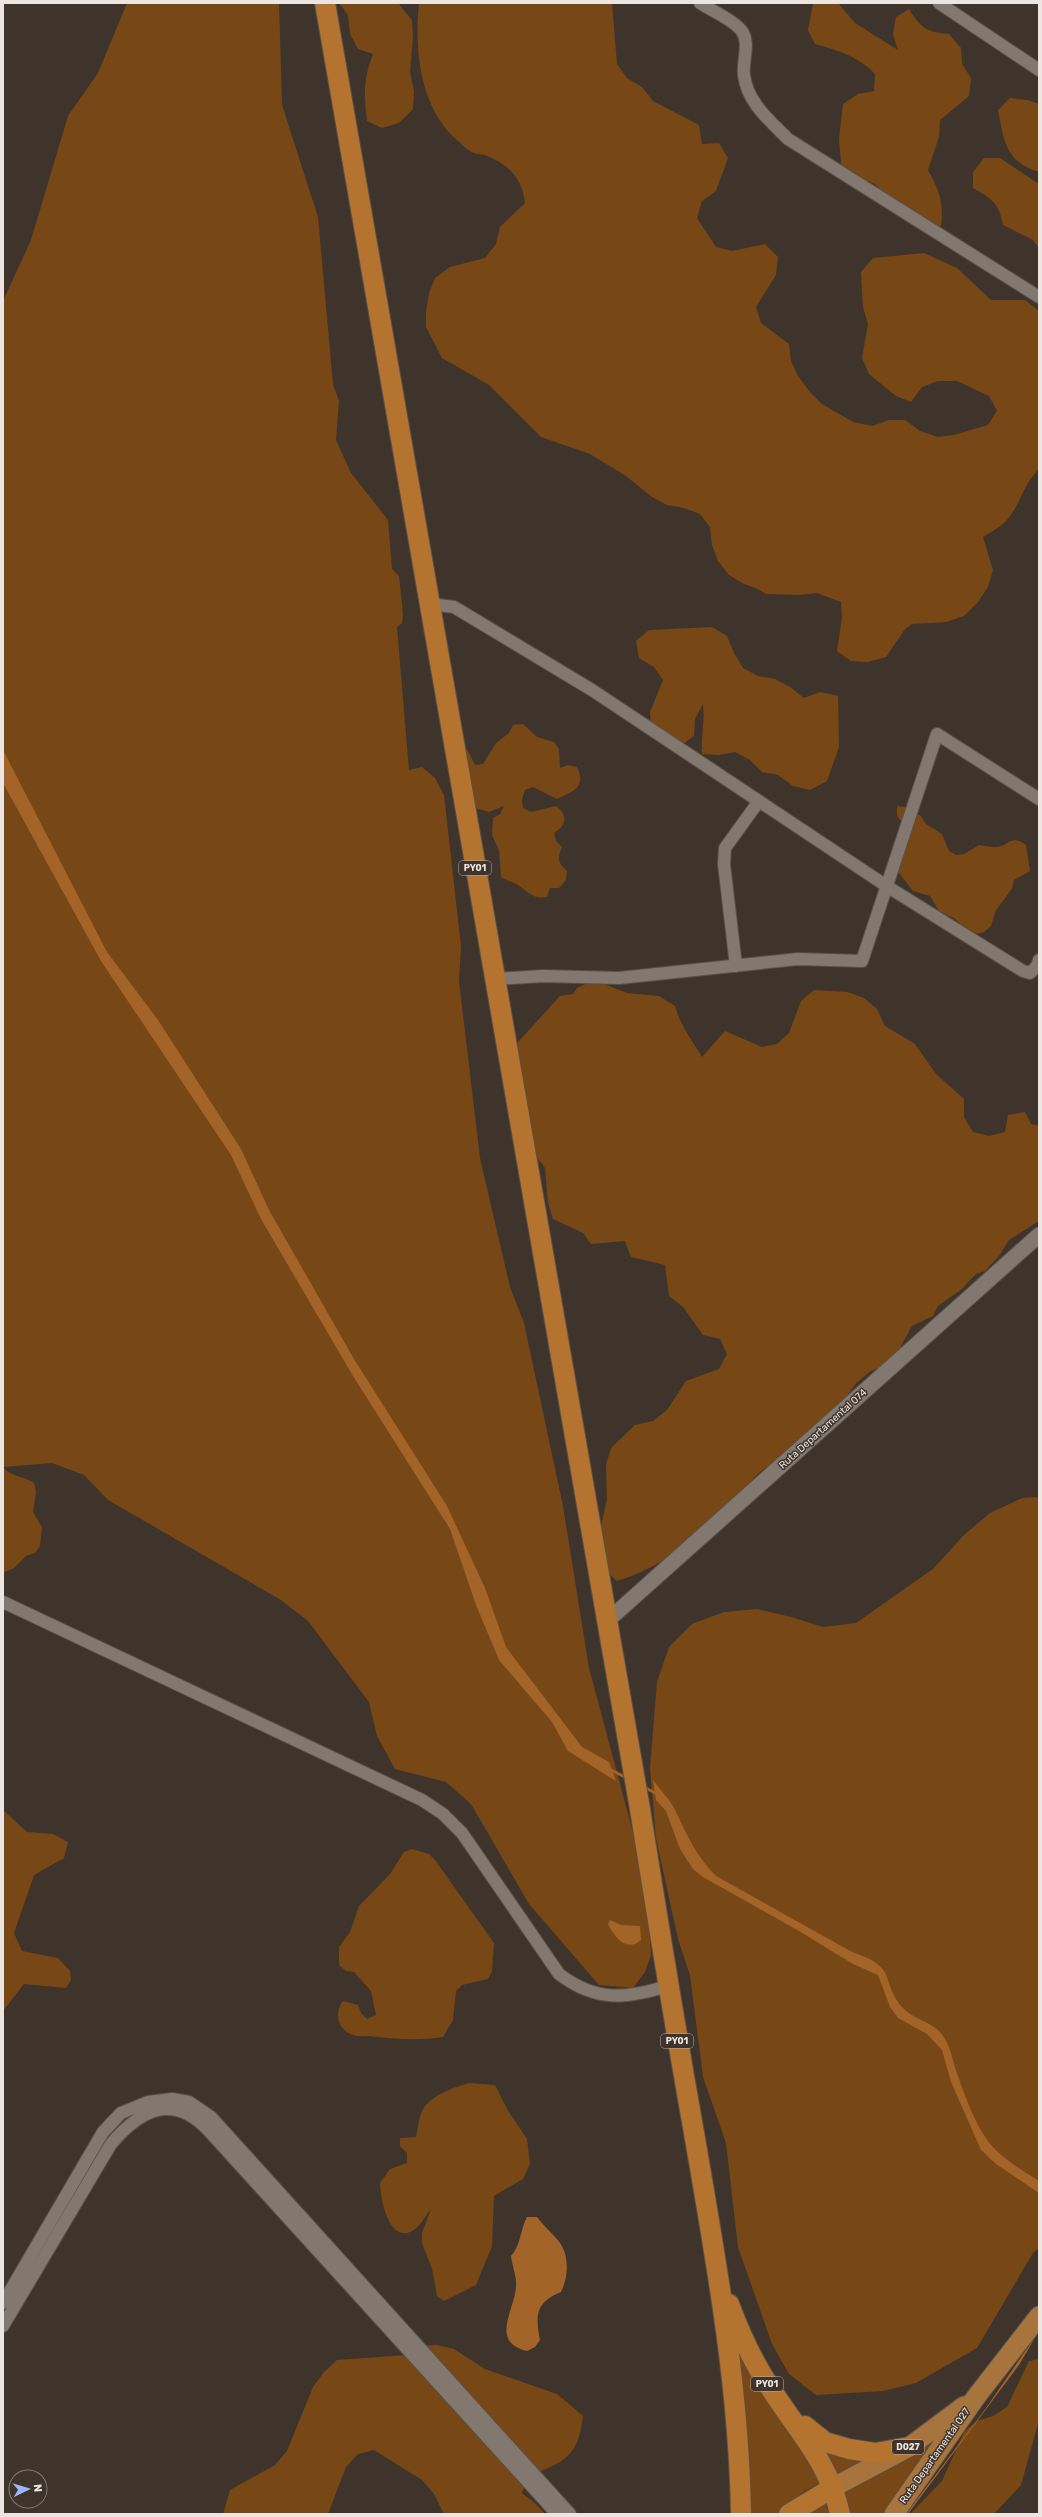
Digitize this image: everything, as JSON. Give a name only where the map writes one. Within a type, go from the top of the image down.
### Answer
[{"type":"highway","name":"PY01","points":[[325,3],[606,1622],[640,1809],[668,1986],[718,2272],[739,2444],[741,2514]]},
{"type":"highway","name":"PY01","points":[[718,2272],[751,2357],[772,2391],[789,2413],[816,2455],[834,2487],[840,2514]]},
{"type":"highway","points":[[789,2413],[825,2442],[849,2449],[875,2453],[909,2447]]},
{"type":"highway","points":[[789,2514],[834,2487]]},
{"type":"main road","name":"Ruta Departamental 027","points":[[894,2514],[976,2397],[1039,2316]]},
{"type":"main road","name":"Ruta Departamental 027","points":[[834,2487],[909,2447],[976,2397]]},
{"type":"street","points":[[700,3],[740,29],[745,38],[744,75],[750,96],[761,112],[788,139],[1039,297]]},
{"type":"street","points":[[939,3],[1039,70]]},
{"type":"street","points":[[430,604],[454,607],[592,690],[888,887],[1023,971],[1030,973],[1039,960]]},
{"type":"street","points":[[495,979],[543,976],[619,978],[798,959],[862,961],[888,887],[937,734],[1039,799]]},
{"type":"street","points":[[736,966],[724,864],[726,848],[759,801]]},
{"type":"street","name":"Ruta Departamental 074","points":[[606,1622],[1039,1235]]},
{"type":"street","points":[[3,1602],[422,1800],[443,1814],[462,1833],[559,1974],[576,1988],[595,1993],[622,1997],[668,1986]]},
{"type":"street","points":[[3,2303],[103,2132],[121,2113],[148,2102],[172,2099],[189,2102],[211,2117],[570,2514]]},
{"type":"street","points":[[3,2326],[110,2144],[128,2125],[141,2115],[170,2109],[185,2112],[198,2120],[209,2131],[557,2514]]},
{"type":"shaded area","points":[[127,3],[279,3],[282,105],[318,217],[333,384],[339,401],[336,440],[351,473],[388,520],[392,569],[399,576],[403,614],[402,623],[397,627],[409,770],[422,767],[435,778],[444,795],[461,946],[459,981],[480,1158],[510,1287],[524,1323],[563,1506],[589,1668],[646,1881],[651,1955],[645,1972],[633,1988],[599,1985],[529,1904],[471,1804],[446,1782],[395,1769],[377,1736],[369,1702],[308,1621],[281,1600],[108,1500],[84,1475],[52,1463],[3,1467],[3,301],[31,240],[68,116],[98,73]]},
{"type":"shaded area","points":[[339,3],[398,3],[412,20],[413,37],[410,72],[414,91],[413,109],[399,123],[382,128],[367,121],[365,87],[367,72],[373,54],[358,49],[350,34],[348,15]]},
{"type":"shaded area","points":[[419,3],[612,3],[617,64],[627,78],[642,87],[653,101],[699,125],[702,144],[719,143],[728,158],[716,191],[702,201],[697,218],[716,247],[732,251],[765,244],[778,257],[776,275],[756,307],[761,323],[789,344],[791,361],[798,376],[810,392],[822,404],[853,422],[872,426],[889,420],[905,420],[920,431],[938,437],[954,435],[988,425],[997,411],[989,396],[957,381],[938,381],[922,387],[911,402],[896,396],[869,374],[862,358],[868,324],[863,307],[861,272],[873,258],[924,253],[957,268],[991,300],[1025,300],[1039,311],[1038,470],[1029,482],[1007,520],[998,528],[983,537],[993,570],[988,587],[978,602],[964,616],[946,622],[912,624],[905,629],[886,657],[868,662],[851,661],[837,651],[842,617],[841,602],[817,593],[800,595],[766,594],[729,575],[718,561],[712,545],[710,527],[700,514],[684,508],[667,505],[652,497],[626,476],[590,454],[541,437],[489,385],[442,358],[426,327],[426,312],[429,293],[435,278],[450,267],[485,258],[496,244],[500,227],[525,203],[521,186],[513,173],[501,163],[485,155],[473,153],[467,149],[445,128],[435,112],[422,78],[419,59]]},
{"type":"shaded area","points":[[813,3],[838,3],[855,23],[898,50],[893,34],[896,17],[909,9],[917,21],[925,28],[935,32],[949,34],[961,48],[962,64],[971,78],[969,96],[940,120],[939,137],[928,170],[940,196],[942,210],[941,226],[921,226],[903,219],[894,210],[884,193],[876,185],[865,180],[842,174],[839,139],[843,104],[858,94],[874,91],[875,74],[855,58],[815,44],[808,30]]},
{"type":"shaded area","points":[[1010,98],[1028,100],[1039,104],[1039,172],[1028,168],[1019,162],[1008,148],[1002,131],[998,110]]},
{"type":"shaded area","points":[[984,158],[1000,158],[1039,184],[1039,248],[1033,240],[1003,225],[999,211],[994,202],[973,188],[973,172]]},
{"type":"shaded area","points":[[712,627],[727,636],[734,653],[743,668],[758,676],[775,679],[790,687],[804,698],[820,692],[838,696],[839,747],[827,781],[810,790],[793,786],[778,775],[762,772],[750,760],[735,752],[719,755],[702,754],[704,717],[703,704],[695,719],[694,736],[679,747],[651,731],[650,712],[663,680],[654,667],[639,658],[636,641],[649,630]]},
{"type":"shaded area","points":[[523,724],[537,737],[554,742],[559,749],[560,768],[568,765],[577,767],[580,774],[579,785],[573,791],[557,799],[533,787],[525,790],[522,799],[523,808],[531,812],[556,806],[560,809],[564,816],[564,823],[554,833],[556,841],[562,847],[559,854],[559,860],[567,871],[566,880],[559,888],[550,888],[547,897],[538,897],[528,893],[518,885],[501,877],[499,850],[492,835],[493,818],[500,814],[504,806],[489,812],[472,807],[459,751],[467,749],[475,765],[483,764],[496,743],[509,733],[513,725]]},
{"type":"shaded area","points":[[3,750],[107,952],[158,1020],[241,1149],[269,1210],[354,1359],[447,1506],[485,1588],[506,1647],[582,1747],[609,1762],[616,1781],[568,1751],[552,1722],[499,1660],[476,1605],[450,1529],[353,1376],[261,1219],[231,1155],[101,961],[3,783]]},
{"type":"shaded area","points":[[897,806],[905,807],[921,816],[926,824],[942,834],[949,851],[956,855],[964,854],[979,845],[995,847],[1004,845],[1013,840],[1026,845],[1030,871],[1014,880],[1012,889],[996,910],[991,926],[984,932],[976,934],[968,931],[954,918],[939,911],[930,896],[913,891],[896,869],[907,829],[897,816]]},
{"type":"shaded area","points":[[594,980],[627,993],[659,996],[675,1006],[683,1026],[702,1057],[725,1031],[762,1047],[777,1044],[789,1033],[801,1001],[814,990],[848,992],[864,998],[877,1009],[885,1026],[915,1044],[936,1074],[964,1099],[964,1117],[973,1132],[989,1136],[1005,1132],[1008,1115],[1025,1112],[1031,1124],[1039,1126],[1039,1221],[1009,1240],[999,1256],[985,1271],[976,1274],[962,1289],[938,1306],[933,1316],[912,1326],[895,1357],[888,1364],[871,1371],[856,1383],[842,1403],[777,1463],[768,1466],[754,1477],[726,1514],[682,1548],[662,1561],[629,1577],[617,1581],[604,1569],[600,1532],[607,1499],[606,1465],[611,1448],[635,1425],[653,1421],[667,1410],[686,1381],[719,1369],[727,1354],[720,1339],[703,1335],[683,1307],[669,1296],[665,1265],[631,1257],[625,1241],[591,1244],[583,1233],[553,1219],[548,1203],[545,1168],[535,1155],[513,1096],[518,1042],[560,996],[573,994],[577,988]]},
{"type":"shaded area","points":[[3,1467],[10,1473],[34,1483],[36,1492],[33,1512],[42,1527],[40,1546],[35,1553],[26,1556],[14,1568],[3,1573]]},
{"type":"shaded area","points":[[1039,1497],[1039,2248],[1033,2253],[977,2348],[916,2383],[883,2391],[816,2395],[789,2374],[772,2344],[738,2247],[726,2143],[703,2077],[690,1975],[678,1939],[656,1838],[650,1768],[657,1682],[669,1647],[692,1624],[724,1612],[757,1609],[791,1617],[823,1627],[856,1623],[933,1569],[964,1535],[990,1513],[1022,1498]]},
{"type":"shaded area","points":[[653,1780],[673,1806],[697,1853],[716,1876],[852,1952],[867,1958],[883,1970],[896,1999],[904,2009],[931,2025],[941,2033],[945,2039],[968,2103],[987,2140],[1009,2161],[1039,2181],[1039,2193],[996,2164],[981,2150],[951,2082],[942,2050],[927,2034],[898,2018],[890,2007],[878,1975],[853,1964],[799,1931],[703,1877],[693,1869],[680,1849],[666,1811],[656,1800]]},
{"type":"shaded area","points":[[3,1810],[27,1832],[53,1834],[68,1842],[64,1858],[34,1875],[14,1933],[22,1951],[58,1958],[70,1971],[71,1980],[66,1988],[24,1984],[3,2011]]},
{"type":"shaded area","points":[[412,1849],[429,1854],[435,1860],[494,1943],[492,1971],[488,1979],[462,1985],[456,1991],[453,2020],[443,2037],[406,2039],[355,2036],[348,2033],[340,2025],[338,2015],[340,2005],[343,2001],[358,2005],[361,2013],[367,2019],[376,2015],[371,1991],[354,1972],[346,1971],[339,1965],[339,1947],[350,1932],[359,1906],[390,1874],[404,1852]]},
{"type":"shaded area","points":[[610,1920],[621,1925],[640,1926],[641,1940],[636,1944],[631,1945],[622,1942],[617,1938],[608,1924]]},
{"type":"shaded area","points":[[470,2083],[495,2085],[507,2109],[527,2139],[530,2164],[523,2179],[494,2196],[492,2246],[476,2285],[444,2301],[437,2296],[432,2269],[422,2243],[422,2233],[431,2209],[414,2230],[402,2233],[396,2230],[387,2216],[380,2189],[380,2183],[390,2169],[407,2163],[407,2153],[400,2146],[400,2138],[416,2137],[420,2115],[427,2104],[432,2099],[444,2092]]},
{"type":"shaded area","points":[[527,2217],[537,2217],[561,2244],[566,2257],[567,2272],[561,2292],[546,2300],[539,2310],[538,2331],[540,2340],[535,2347],[527,2351],[516,2347],[509,2340],[507,2324],[516,2286],[511,2256],[517,2247]]},
{"type":"shaded area","points":[[1039,2331],[1019,2365],[908,2514],[906,2514],[986,2408]]},
{"type":"shaded area","points":[[437,2345],[454,2349],[485,2369],[557,2394],[583,2416],[581,2430],[573,2450],[560,2462],[528,2476],[522,2493],[536,2504],[545,2514],[444,2514],[434,2494],[422,2480],[374,2450],[358,2454],[346,2467],[328,2514],[223,2514],[230,2490],[275,2465],[287,2451],[313,2387],[324,2372],[337,2360],[406,2355],[419,2346]]},
{"type":"shaded area","points":[[736,2346],[823,2481],[803,2492],[777,2514],[747,2514]]},
{"type":"shaded area","points":[[1039,2359],[1039,2420],[1021,2485],[994,2514],[910,2514],[942,2481],[964,2432],[977,2421],[993,2416],[1007,2407],[1029,2361]]},
{"type":"shaded area","points":[[947,2427],[887,2514],[847,2514],[843,2489]]},
{"type":"shaded area","points":[[811,2438],[879,2456],[836,2480]]},
{"type":"shaded area","points":[[830,2493],[834,2514],[797,2514]]},
{"type":"waterway","points":[[609,1769],[627,1778]]},
{"type":"waterway","points":[[644,1787],[659,1795]]}]
